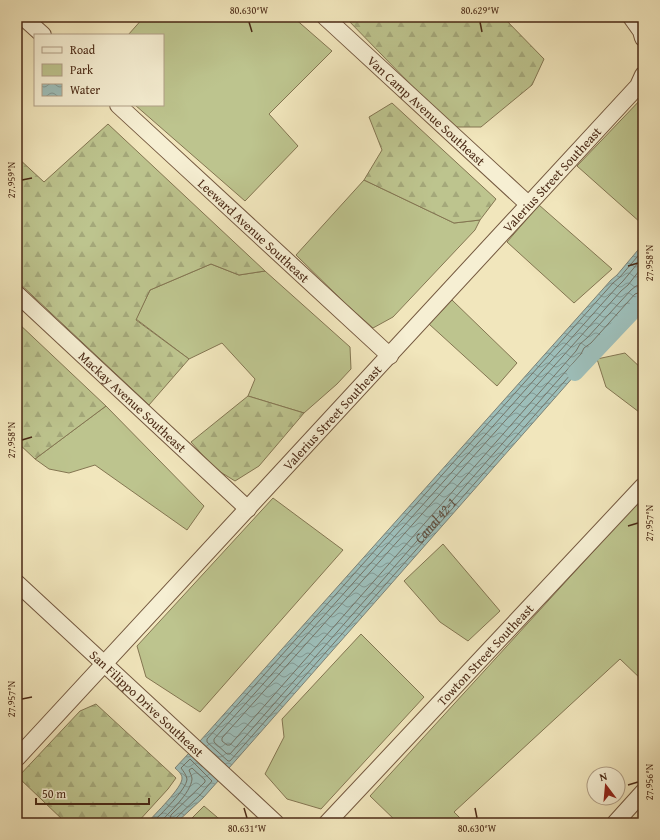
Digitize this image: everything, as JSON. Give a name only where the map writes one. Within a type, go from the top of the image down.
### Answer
[{"type":"street","points":[[23,17],[42,34]]},
{"type":"street","name":"Van Camp Avenue Southeast","points":[[325,17],[528,204]]},
{"type":"street","points":[[631,17],[641,31],[643,38]]},
{"type":"street","name":"Valerius Street Southeast","points":[[17,758],[638,86],[643,75]]},
{"type":"street","name":"Leeward Avenue Southeast","points":[[119,106],[390,356]]},
{"type":"street","name":"Mackay Avenue Southeast","points":[[17,294],[248,509]]},
{"type":"street","name":"Towton Street Southeast","points":[[327,823],[643,486]]},
{"type":"street","name":"San Filippo Drive Southeast","points":[[17,583],[276,823]]},
{"type":"street","points":[[615,823],[643,792]]},
{"type":"green space","points":[[144,17],[293,17],[332,51],[269,114],[298,146],[245,201],[136,106],[164,106],[164,34],[129,34]]},
{"type":"green space","points":[[345,17],[503,17],[544,59],[532,85],[481,127],[452,127]]},
{"type":"green space","points":[[643,97],[643,221],[641,223],[577,166]]},
{"type":"green space","points":[[392,103],[496,199],[480,220],[454,223],[364,180],[382,150],[369,117]]},
{"type":"green space","points":[[108,124],[265,271],[239,275],[211,264],[150,290],[136,320],[189,359],[149,405],[17,281],[17,157],[44,182]]},
{"type":"green space","points":[[364,180],[454,223],[480,220],[475,230],[393,317],[373,328],[296,255]]},
{"type":"green space","points":[[539,205],[612,269],[574,303],[507,242]]},
{"type":"green space","points":[[211,264],[239,275],[265,271],[350,347],[351,369],[337,384],[304,413],[248,396],[255,379],[222,343],[189,359],[136,319],[150,290]]},
{"type":"green space","points":[[452,300],[517,363],[497,386],[429,324]]},
{"type":"green space","points":[[17,322],[106,406],[35,459],[17,442]]},
{"type":"green space","points":[[625,353],[643,370],[643,415],[606,387],[597,359]]},
{"type":"green space","points":[[248,396],[304,413],[259,466],[235,481],[214,468],[191,442]]},
{"type":"green space","points":[[106,406],[204,506],[187,530],[95,465],[69,473],[49,469],[35,459]]},
{"type":"green space","points":[[643,497],[643,681],[620,659],[454,812],[465,823],[398,823],[370,796]]},
{"type":"green space","points":[[273,498],[343,550],[200,712],[146,677],[137,646]]},
{"type":"green space","points":[[443,544],[500,611],[468,641],[440,622],[404,581]]},
{"type":"green space","points":[[361,634],[424,697],[321,809],[287,799],[265,774],[284,737],[282,719]]},
{"type":"green space","points":[[96,704],[176,778],[137,823],[66,823],[18,777],[80,711]]},
{"type":"green space","points":[[204,806],[224,823],[187,823]]},
{"type":"water","points":[[643,244],[643,298],[596,351],[591,354],[590,358],[229,768],[200,741],[617,275]]},
{"type":"water","points":[[189,753],[219,780],[203,798],[176,823],[147,823],[178,788],[182,777],[175,768]]},
{"type":"waterway","name":"Canal 42-1","points":[[575,373],[643,301]]}]
